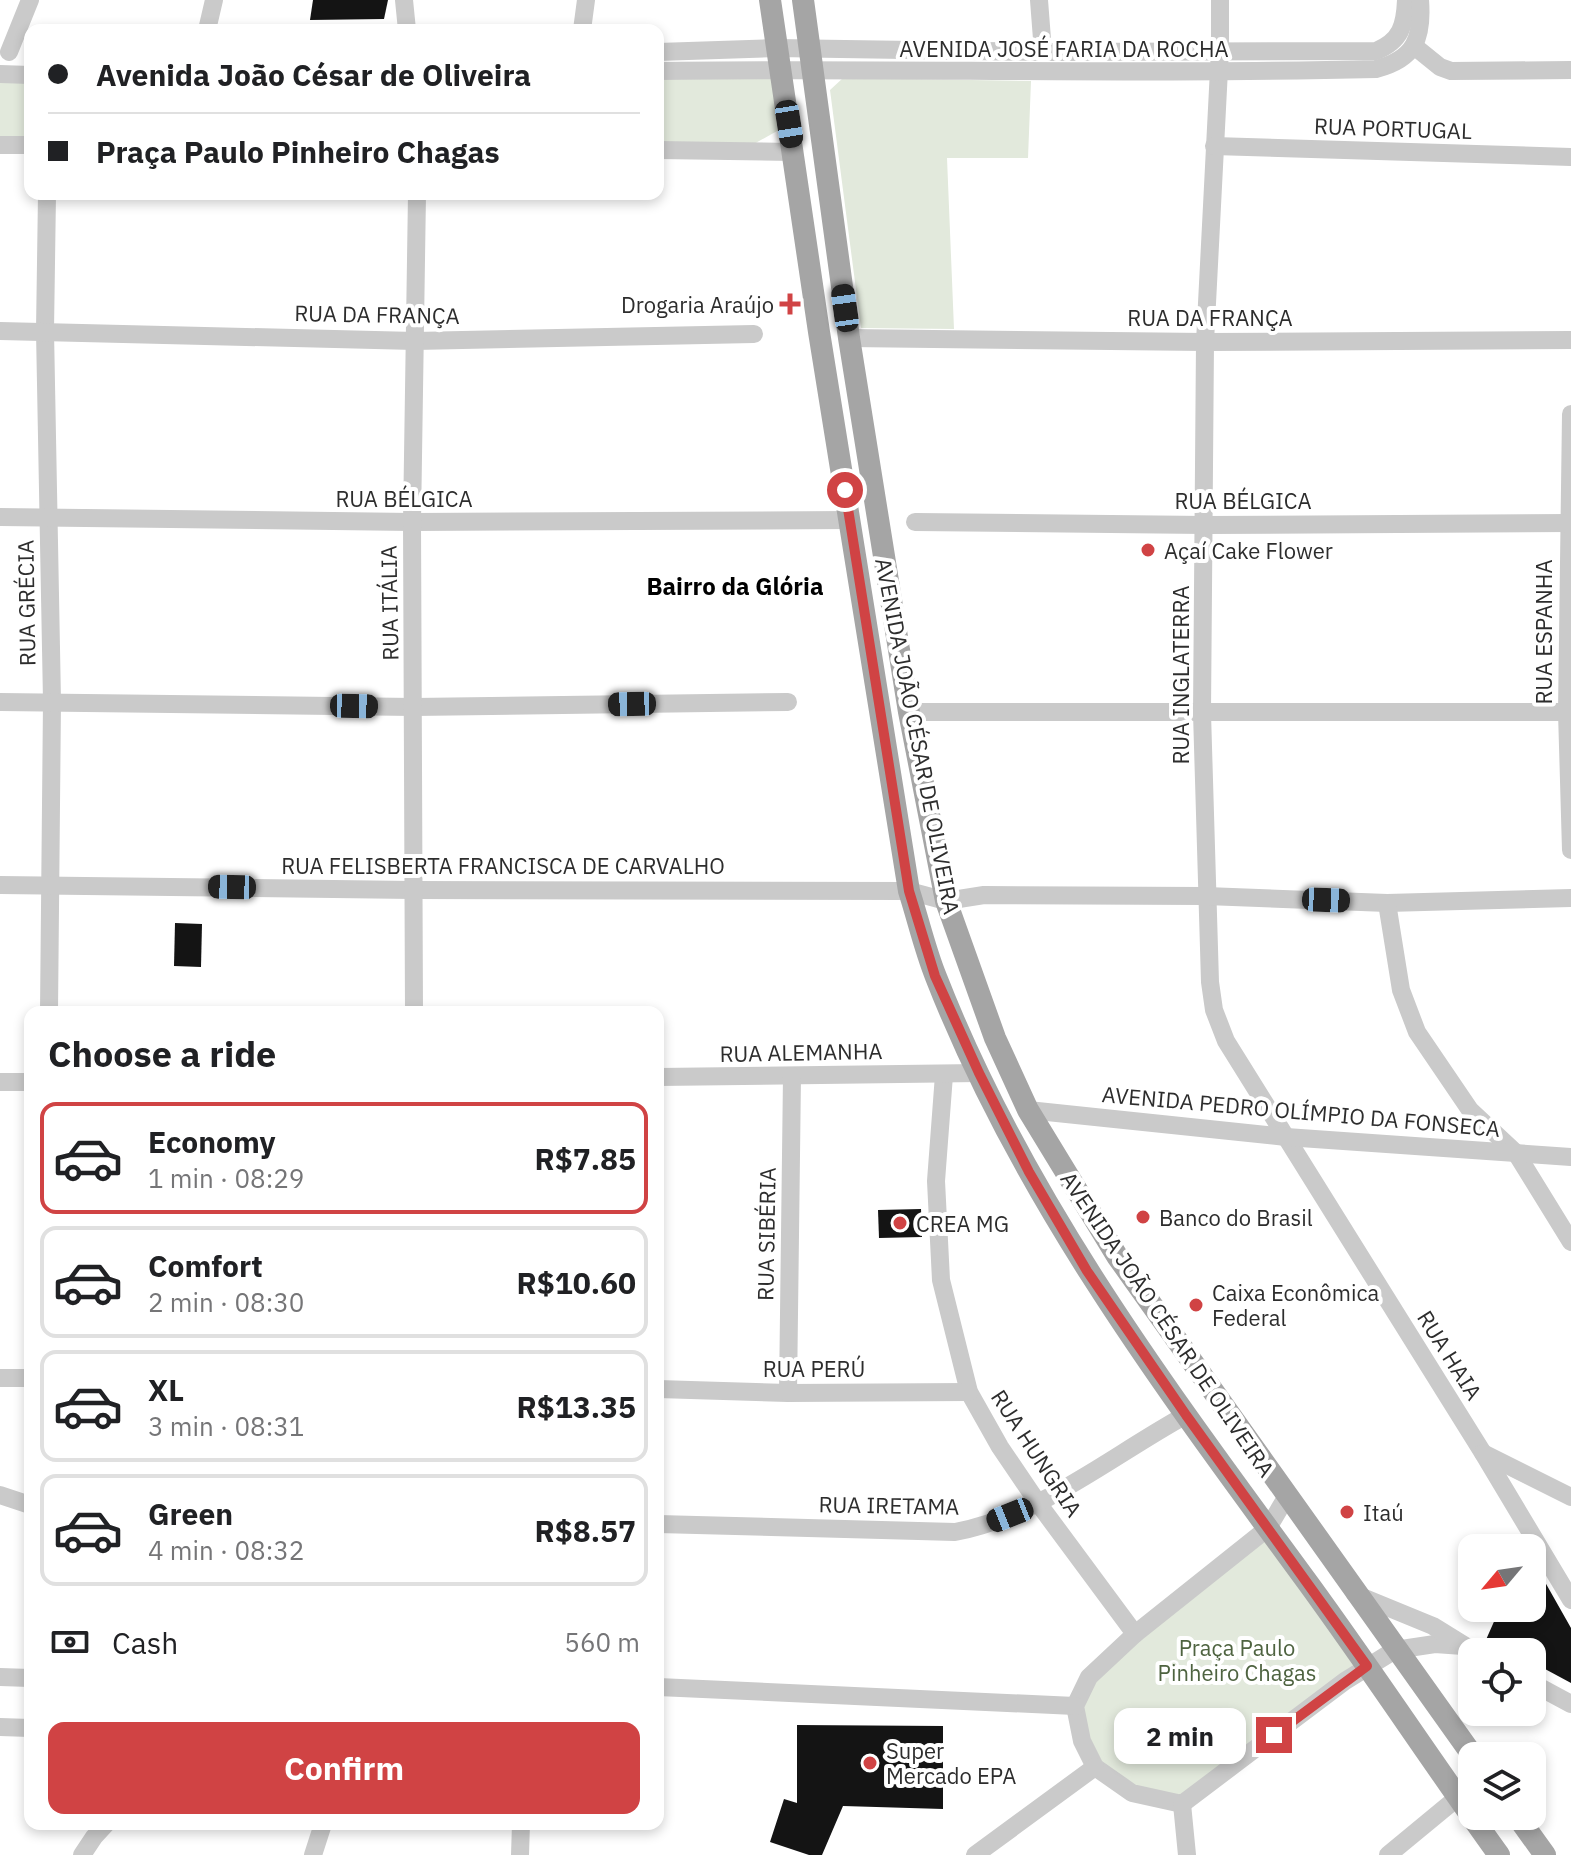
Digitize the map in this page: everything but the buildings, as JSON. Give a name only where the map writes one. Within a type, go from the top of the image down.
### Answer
[{"type":"main road","name":"AVENIDA JOÃO CÉSAR DE OLIVEIRA","points":[[770,0],[820,340],[909,891],[935,976],[1029,1172],[1087,1271],[1499,1855]]},
{"type":"main road","name":"AVENIDA JOÃO CÉSAR DE OLIVEIRA","points":[[803,0],[849,338],[909,712],[946,901],[995,1038],[1028,1110],[1117,1256],[1463,1742]]},
{"type":"main road","points":[[1527,1830],[1545,1855]]},
{"type":"street","points":[[24,53],[4,52],[30,0]]},
{"type":"street","points":[[208,24],[214,0]]},
{"type":"street","points":[[404,0],[406,24]]},
{"type":"street","points":[[583,24],[586,0]]},
{"type":"street","points":[[1039,0],[1043,52]]},
{"type":"street","name":"RUA INGLATERRA","points":[[1220,0],[1205,342],[1202,713],[1210,982],[1214,1010],[1226,1041],[1286,1137]]},
{"type":"street","name":"AVENIDA JOSÉ FARIA DA ROCHA","points":[[664,70],[778,59],[809,48],[1043,52],[1376,51],[1389,46],[1398,37],[1404,25],[1406,0]]},
{"type":"street","points":[[1420,0],[1420,31],[1414,46],[1440,67],[1451,71],[1571,70]]},
{"type":"street","name":"AVENIDA JOSÉ FARIA DA ROCHA","points":[[664,52],[778,59],[813,71],[1218,73],[1376,69],[1405,57],[1414,46]]},
{"type":"street","points":[[0,74],[24,75]]},
{"type":"street","points":[[0,145],[24,145]]},
{"type":"street","name":"RUA PORTUGAL","points":[[1214,146],[1571,157]]},
{"type":"street","points":[[664,150],[793,152]]},
{"type":"street","name":"RUA GRÉCIA","points":[[47,200],[45,331],[52,701],[49,1006]]},
{"type":"street","name":"RUA ITÁLIA","points":[[414,1006],[412,522],[417,200]]},
{"type":"street","name":"RUA DA FRANÇA","points":[[0,331],[415,341],[754,334]]},
{"type":"street","name":"RUA DA FRANÇA","points":[[849,338],[1205,342],[1571,340]]},
{"type":"street","name":"RUA ESPANHA","points":[[1571,414],[1571,850]]},
{"type":"street","name":"RUA BÉLGICA","points":[[0,517],[412,522],[850,520]]},
{"type":"street","name":"RUA BÉLGICA","points":[[915,522],[1205,525],[1569,523]]},
{"type":"street","points":[[0,702],[414,707],[788,702]]},
{"type":"street","points":[[909,712],[1569,712]]},
{"type":"street","points":[[909,891],[925,881],[938,857]]},
{"type":"street","name":"RUA FELISBERTA FRANCISCA DE CARVALHO","points":[[0,885],[909,891],[946,901]]},
{"type":"street","points":[[946,901],[984,895],[1206,896],[1387,903],[1571,898]]},
{"type":"street","points":[[1387,903],[1401,990],[1417,1032],[1470,1110],[1516,1153],[1571,1242]]},
{"type":"street","points":[[944,1075],[979,1073]]},
{"type":"street","name":"RUA ALEMANHA","points":[[664,1077],[944,1075]]},
{"type":"street","name":"RUA HUNGRIA","points":[[944,1075],[936,1181],[941,1280],[969,1392],[1000,1447],[1038,1503],[1135,1634]]},
{"type":"street","name":"RUA SIBÉRIA","points":[[788,1393],[792,1076]]},
{"type":"street","points":[[0,1082],[24,1082]]},
{"type":"street","name":"AVENIDA PEDRO OLÍMPIO DA FONSECA","points":[[1028,1110],[1286,1137],[1571,1157]]},
{"type":"street","name":"RUA HAIA","points":[[1286,1137],[1571,1600]]},
{"type":"street","points":[[0,1378],[24,1378]]},
{"type":"street","name":"RUA PERÚ","points":[[664,1389],[788,1393],[969,1392]]},
{"type":"street","name":"RUA IRETAMA","points":[[664,1524],[955,1532],[981,1527],[1038,1503],[1186,1415]]},
{"type":"street","points":[[1483,1453],[1571,1497]]},
{"type":"street","points":[[0,1495],[24,1503]]},
{"type":"street","points":[[1287,1496],[1268,1528],[1135,1634],[1089,1677],[1075,1706],[1082,1741],[1095,1767],[1132,1793],[1182,1804],[1367,1666],[1395,1650],[1435,1644],[1458,1647]]},
{"type":"street","points":[[1355,1594],[1433,1626],[1458,1642]]},
{"type":"street","points":[[0,1677],[24,1678]]},
{"type":"street","points":[[664,1687],[1075,1706]]},
{"type":"street","points":[[1546,1691],[1571,1704]]},
{"type":"street","points":[[0,1727],[24,1728]]},
{"type":"street","points":[[975,1855],[1095,1767]]},
{"type":"street","points":[[1388,1855],[1457,1798]]},
{"type":"street","points":[[1182,1804],[1187,1855]]},
{"type":"street","points":[[82,1855],[100,1830]]},
{"type":"street","points":[[313,1855],[321,1830]]},
{"type":"street","points":[[520,1855],[521,1830]]},
{"type":"green space","points":[[778,76],[786,126],[752,145],[664,142],[664,78]]},
{"type":"green space","points":[[843,78],[1031,81],[1028,158],[947,158],[954,329],[861,328],[830,90]]},
{"type":"green space","points":[[0,80],[24,80],[24,136],[0,137]]},
{"type":"green space","name":"Praça Paulo Pinheiro Chagas","points":[[1263,1539],[1356,1665],[1182,1800],[1134,1790],[1101,1766],[1082,1725],[1083,1697],[1106,1667]]},
{"type":"place","name":"Drogaria Araújo","points":[[790,304]]},
{"type":"place","name":"Açaí Cake Flower","points":[[1148,550]]},
{"type":"place","name":"Banco do Brasil","points":[[1143,1217]]},
{"type":"place","name":"CREA MG","points":[[900,1223]]},
{"type":"place","name":"Caixa Econômica Federal","points":[[1196,1305]]},
{"type":"place","name":"Itaú","points":[[1347,1512]]},
{"type":"place","name":"Super Mercado EPA","points":[[870,1763]]},
{"type":"district","name":"Bairro da Glória","points":[[735,586]]},
{"type":"route","points":[[845,490],[909,891],[935,976],[1029,1172],[1087,1271],[1186,1415],[1367,1666],[1274,1735]]}]
